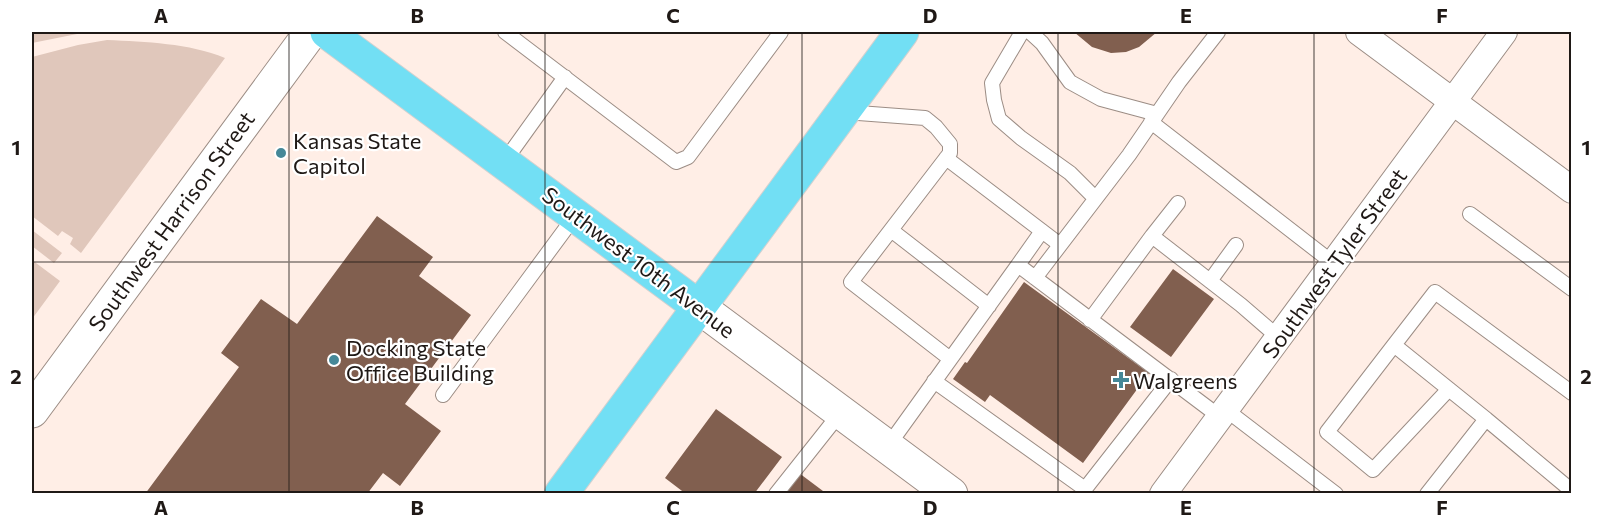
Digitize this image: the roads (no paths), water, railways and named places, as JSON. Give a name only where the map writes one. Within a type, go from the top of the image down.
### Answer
[{"type":"main road","name":"Southwest Harrison Street","points":[[32,411],[311,32]]},
{"type":"main road","name":"Southwest 10th Avenue","points":[[327,32],[887,446],[943,491]]},
{"type":"main road","points":[[565,492],[902,32]]},
{"type":"street","points":[[1359,32],[1572,190]]},
{"type":"street","name":"Southwest Tyler Street","points":[[1163,494],[1504,32]]},
{"type":"lane","points":[[505,32],[676,162],[688,157],[781,32]]},
{"type":"lane","points":[[1022,32],[992,83],[999,119],[1021,138],[1070,173],[1095,198]]},
{"type":"lane","points":[[1030,32],[1042,43],[1070,82],[1101,99],[1154,118],[1333,263]]},
{"type":"lane","points":[[1035,278],[1218,32]]},
{"type":"lane","points":[[504,162],[565,77]]},
{"type":"lane","points":[[843,112],[925,118],[950,144],[950,153],[850,282],[950,358]]},
{"type":"lane","points":[[946,158],[1059,244]]},
{"type":"lane","points":[[1090,320],[1178,203]]},
{"type":"lane","points":[[1470,214],[1572,289]]},
{"type":"lane","points":[[443,395],[576,215]]},
{"type":"lane","points":[[891,230],[989,306]]},
{"type":"lane","points":[[887,446],[1042,231]]},
{"type":"lane","points":[[1152,236],[1278,337]]},
{"type":"lane","points":[[1210,281],[1236,245]]},
{"type":"lane","points":[[1018,266],[1090,320],[1163,384],[1222,413],[1336,494]]},
{"type":"lane","points":[[1449,389],[1373,470],[1327,432],[1435,292],[1572,393]]},
{"type":"lane","points":[[1394,345],[1572,491]]},
{"type":"lane","points":[[934,381],[1085,489],[1135,417],[1163,384]]},
{"type":"lane","points":[[776,494],[841,412]]},
{"type":"lane","points":[[1427,494],[1486,419]]},
{"type":"place","name":"Kansas State Capitol","points":[[281,153]]},
{"type":"place","name":"Docking State Office Building","points":[[334,360]]},
{"type":"place","name":"Walgreens","points":[[1121,380]]}]
